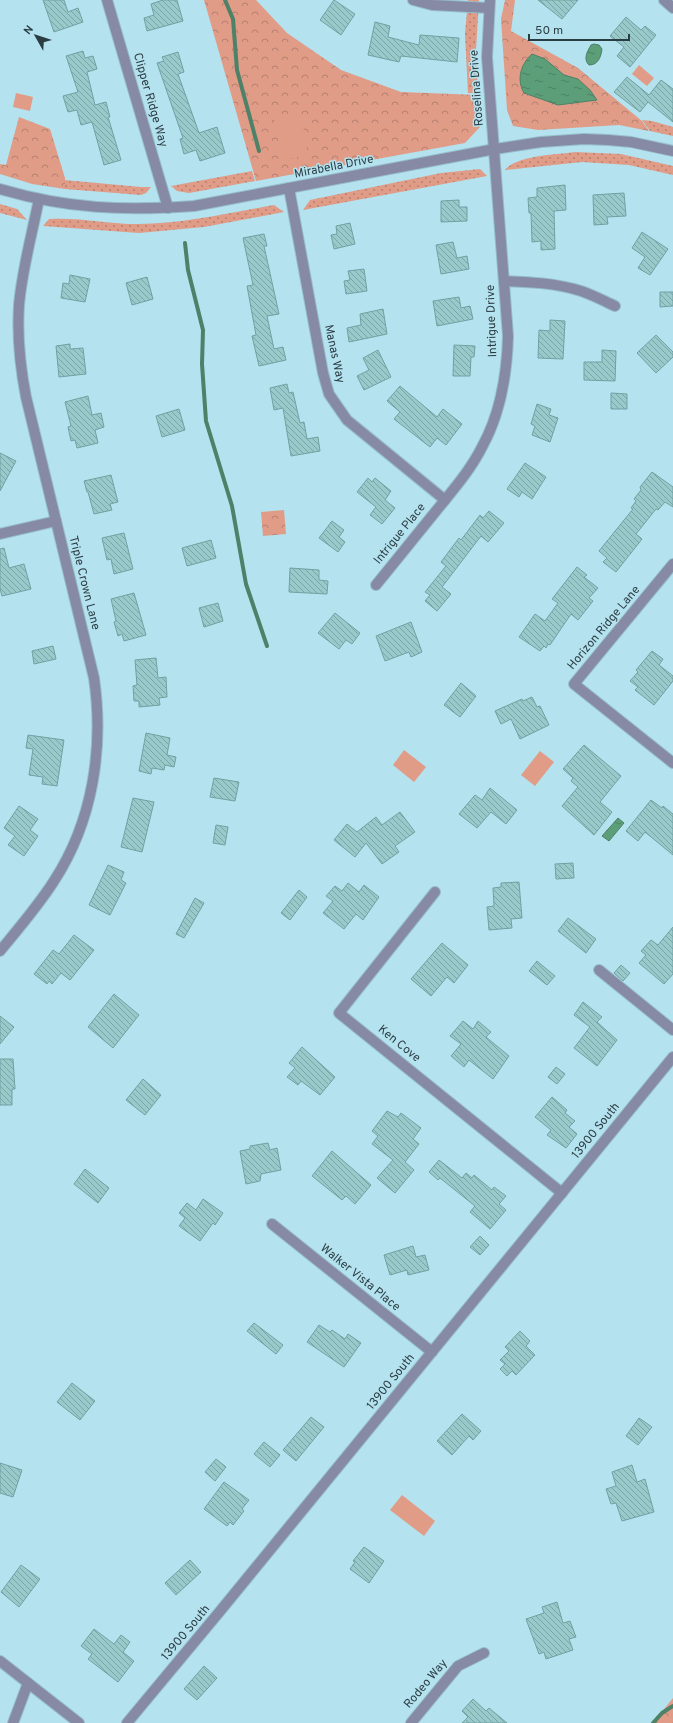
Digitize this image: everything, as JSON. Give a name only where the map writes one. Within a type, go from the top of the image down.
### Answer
[{"type":"street","name":"Clipper Ridge Way","points":[[107,0],[168,208]]},
{"type":"street","points":[[413,0],[432,5],[490,4]]},
{"type":"street","points":[[664,0],[673,8]]},
{"type":"street","name":"Roselina Drive","points":[[490,4],[487,56],[495,149]]},
{"type":"street","name":"Mirabella Drive","points":[[0,189],[39,200],[98,208],[144,210],[194,206],[495,149],[541,142],[584,139],[631,142],[673,151]]},
{"type":"street","name":"Intrigue Drive","points":[[445,500],[461,480],[482,447],[499,404],[507,359],[508,336],[495,149]]},
{"type":"street","name":"Manas Way","points":[[289,188],[323,373],[329,394],[340,412],[354,426],[445,500]]},
{"type":"street","name":"Triple Crown Lane","points":[[0,951],[41,901],[67,858],[86,812],[96,763],[98,714],[94,678],[26,397],[20,360],[19,341],[22,285],[39,200]]},
{"type":"street","points":[[504,281],[534,282],[564,286],[585,292],[615,306]]},
{"type":"street","name":"Intrigue Place","points":[[376,585],[445,500]]},
{"type":"street","points":[[0,534],[56,521]]},
{"type":"street","name":"Horizon Ridge Lane","points":[[673,564],[574,684],[673,763]]},
{"type":"street","name":"Ken Cove","points":[[435,892],[339,1013],[562,1193]]},
{"type":"street","points":[[599,970],[673,1030]]},
{"type":"street","name":"13900 South","points":[[127,1723],[673,1057]]},
{"type":"street","name":"Walker Vista Place","points":[[272,1224],[432,1352]]},
{"type":"street","name":"Rodeo Way","points":[[411,1723],[458,1666],[484,1653]]},
{"type":"street","points":[[0,1661],[79,1723]]},
{"type":"street","points":[[13,1723],[28,1684]]},
{"type":"green space","points":[[204,0],[256,0],[287,33],[341,70],[401,92],[478,95],[480,127],[465,143],[256,181]]},
{"type":"green space","points":[[468,0],[479,0],[476,50],[478,93],[468,93],[465,34]]},
{"type":"green space","points":[[505,0],[515,0],[511,31],[578,68],[642,121],[649,131],[619,125],[538,130],[513,126],[507,110],[501,19]]},
{"type":"green space","points":[[639,65],[654,78],[647,86],[632,74]]},
{"type":"green space","points":[[16,93],[33,97],[30,111],[13,107]]},
{"type":"green space","points":[[301,114],[308,155],[282,160],[274,119]]},
{"type":"green space","points":[[19,117],[50,129],[65,178],[65,189],[32,184],[0,174],[0,164],[6,165]]},
{"type":"green space","points":[[642,120],[652,121],[673,127],[673,136],[650,131]]},
{"type":"green space","points":[[575,152],[621,154],[673,166],[673,175],[629,165],[582,162],[505,170],[518,161],[537,156]]},
{"type":"green space","points":[[480,169],[487,176],[303,210],[310,200],[441,173]]},
{"type":"green space","points":[[252,171],[255,181],[189,193],[177,191],[171,186]]},
{"type":"green space","points":[[64,180],[151,187],[146,193],[141,195],[65,189]]},
{"type":"green space","points":[[0,204],[17,209],[27,220],[0,213]]},
{"type":"green space","points":[[274,205],[284,212],[204,227],[139,233],[43,226],[49,219],[127,224],[155,224],[206,218]]},
{"type":"green space","points":[[284,510],[286,534],[263,536],[261,512]]},
{"type":"green space","points":[[404,750],[426,767],[414,782],[393,765]]},
{"type":"green space","points":[[540,751],[554,762],[535,786],[521,775]]},
{"type":"green space","points":[[402,1495],[435,1521],[424,1536],[390,1510]]},
{"type":"green space","points":[[673,1698],[673,1723],[653,1723]]},
{"type":"water","points":[[591,45],[599,45],[602,52],[600,58],[595,64],[589,65],[586,60],[586,55]]},
{"type":"water","points":[[532,54],[545,59],[564,75],[578,79],[590,90],[597,100],[558,105],[524,93],[520,82],[521,72],[525,62]]},
{"type":"water","points":[[618,818],[624,823],[609,841],[602,836]]},
{"type":"building","points":[[43,0],[64,0],[68,12],[78,8],[83,22],[54,32]]},
{"type":"building","points":[[163,0],[177,0],[183,21],[147,31],[144,18],[154,15],[151,4]]},
{"type":"building","points":[[334,0],[355,14],[341,35],[320,20]]},
{"type":"building","points":[[538,0],[578,0],[562,19]]},
{"type":"building","points":[[626,17],[641,30],[645,26],[656,35],[630,67],[617,56],[624,47],[610,36]]},
{"type":"building","points":[[375,22],[390,26],[388,37],[419,45],[420,35],[459,38],[457,62],[401,56],[399,62],[368,55]]},
{"type":"building","points":[[83,51],[85,58],[93,56],[97,69],[87,72],[95,105],[106,102],[110,117],[108,117],[121,160],[104,165],[92,122],[81,125],[77,110],[68,112],[63,96],[78,92],[66,56]]},
{"type":"building","points":[[178,52],[184,72],[178,74],[199,133],[217,127],[225,153],[200,161],[196,150],[184,154],[180,139],[183,138],[157,63],[164,61],[162,57]]},
{"type":"building","points":[[627,77],[649,95],[661,80],[673,89],[673,122],[648,102],[640,112],[614,92]]},
{"type":"building","points":[[565,185],[566,210],[554,211],[555,249],[541,250],[541,241],[532,242],[531,213],[529,213],[528,198],[537,197],[537,188]]},
{"type":"building","points":[[624,193],[626,216],[607,217],[608,224],[594,225],[593,195]]},
{"type":"building","points":[[459,200],[459,207],[467,207],[467,221],[441,222],[441,201]]},
{"type":"building","points":[[350,223],[355,244],[334,249],[331,235],[337,234],[336,226]]},
{"type":"building","points":[[642,232],[668,249],[650,275],[638,268],[645,257],[632,248]]},
{"type":"building","points":[[264,234],[267,246],[264,246],[279,314],[267,316],[274,349],[283,347],[286,360],[259,366],[252,336],[256,335],[247,286],[253,285],[243,238]]},
{"type":"building","points":[[453,242],[457,258],[467,256],[469,269],[441,274],[436,245]]},
{"type":"building","points":[[364,269],[367,291],[346,294],[344,281],[350,280],[348,271]]},
{"type":"building","points":[[70,275],[90,279],[85,302],[61,298],[63,283],[69,284]]},
{"type":"building","points":[[147,277],[153,299],[132,305],[126,283]]},
{"type":"building","points":[[660,292],[673,292],[673,306],[660,307]]},
{"type":"building","points":[[459,297],[461,308],[470,306],[473,319],[437,326],[433,301]]},
{"type":"building","points":[[383,309],[387,334],[349,342],[347,328],[361,325],[360,314]]},
{"type":"building","points":[[550,320],[565,321],[563,359],[538,358],[539,330],[550,331]]},
{"type":"building","points":[[656,335],[673,352],[673,357],[656,373],[637,353]]},
{"type":"building","points":[[70,344],[70,349],[83,348],[86,374],[59,377],[56,346]]},
{"type":"building","points":[[454,345],[475,346],[474,357],[471,357],[470,376],[453,376]]},
{"type":"building","points":[[378,350],[391,377],[364,390],[357,376],[369,370],[363,358]]},
{"type":"building","points":[[602,350],[616,351],[615,381],[584,380],[584,362],[602,362]]},
{"type":"building","points":[[287,384],[289,393],[293,392],[300,423],[304,422],[307,439],[318,437],[320,451],[291,456],[283,408],[274,410],[270,388]]},
{"type":"building","points":[[400,386],[437,417],[443,409],[462,424],[446,445],[437,438],[430,447],[394,419],[400,412],[387,401]]},
{"type":"building","points":[[611,393],[627,394],[627,409],[611,409]]},
{"type":"building","points":[[88,396],[92,415],[101,413],[104,427],[95,430],[98,443],[77,448],[75,440],[71,441],[68,427],[71,426],[65,402]]},
{"type":"building","points":[[537,404],[551,409],[549,415],[558,418],[550,442],[532,435],[535,426],[531,424]]},
{"type":"building","points":[[179,409],[185,430],[162,437],[156,416]]},
{"type":"building","points":[[0,453],[16,461],[0,491]]},
{"type":"building","points":[[525,463],[546,477],[532,499],[522,492],[519,497],[507,489]]},
{"type":"building","points":[[652,472],[673,487],[673,507],[665,502],[658,510],[656,509],[636,534],[642,539],[616,572],[603,562],[607,558],[599,551],[633,509],[631,508],[636,501],[634,499],[641,490],[640,487]]},
{"type":"building","points":[[111,475],[118,502],[110,504],[112,510],[94,514],[84,481]]},
{"type":"building","points":[[368,478],[372,482],[375,478],[391,491],[385,500],[395,508],[382,524],[370,515],[376,507],[357,492]]},
{"type":"building","points":[[489,511],[504,523],[488,542],[481,536],[442,587],[451,594],[437,611],[425,601],[430,595],[425,592],[446,566],[441,562],[459,538],[461,540],[480,515],[483,518]]},
{"type":"building","points":[[332,521],[344,530],[339,537],[345,542],[338,552],[319,538]]},
{"type":"building","points":[[124,533],[133,569],[114,574],[111,559],[107,560],[102,538]]},
{"type":"building","points":[[211,540],[216,558],[187,566],[182,548]]},
{"type":"building","points":[[4,548],[9,568],[24,564],[31,589],[2,596],[0,589],[0,549]]},
{"type":"building","points":[[577,567],[587,575],[584,577],[598,588],[589,598],[593,601],[578,620],[571,614],[550,645],[548,644],[546,648],[544,646],[540,651],[519,637],[535,614],[545,621],[558,603],[552,599]]},
{"type":"building","points":[[290,568],[319,570],[319,580],[328,581],[327,594],[289,592]]},
{"type":"building","points":[[134,593],[146,635],[124,641],[122,634],[118,636],[114,622],[116,621],[111,599]]},
{"type":"building","points":[[218,603],[223,621],[204,627],[199,608]]},
{"type":"building","points":[[335,613],[360,633],[352,644],[346,640],[339,649],[318,633]]},
{"type":"building","points":[[411,622],[422,652],[411,657],[409,652],[385,661],[376,636]]},
{"type":"building","points":[[53,646],[56,659],[34,664],[32,651]]},
{"type":"building","points":[[652,651],[663,659],[659,665],[673,676],[673,681],[654,705],[635,690],[638,687],[630,681],[638,672],[636,670]]},
{"type":"building","points":[[156,658],[158,678],[166,677],[167,697],[159,698],[160,705],[139,707],[139,701],[134,701],[133,686],[137,685],[135,660]]},
{"type":"building","points":[[461,683],[476,696],[460,717],[444,705]]},
{"type":"building","points":[[532,697],[537,707],[540,706],[549,725],[520,739],[511,719],[501,724],[495,711],[522,699],[523,701]]},
{"type":"building","points":[[146,733],[170,738],[167,755],[176,757],[174,767],[165,765],[164,770],[152,768],[151,774],[139,771]]},
{"type":"building","points":[[28,735],[64,740],[57,786],[42,784],[43,777],[29,775],[33,749],[26,748]]},
{"type":"building","points":[[584,745],[621,776],[600,802],[612,812],[594,835],[562,806],[578,787],[571,781],[573,778],[563,769]]},
{"type":"building","points":[[214,778],[239,782],[235,801],[210,797]]},
{"type":"building","points":[[490,788],[517,810],[506,824],[491,812],[477,828],[459,814],[475,795],[482,800]]},
{"type":"building","points":[[133,798],[154,802],[142,852],[121,847]]},
{"type":"building","points":[[651,800],[662,808],[663,806],[673,814],[673,855],[645,832],[638,841],[626,831]]},
{"type":"building","points":[[19,806],[38,819],[30,830],[38,836],[24,856],[8,845],[15,836],[4,828]]},
{"type":"building","points":[[400,812],[415,832],[395,846],[399,852],[382,864],[366,843],[355,857],[334,840],[347,824],[357,832],[376,817],[382,825]]},
{"type":"building","points":[[216,825],[228,827],[225,845],[213,843]]},
{"type":"building","points":[[573,863],[574,878],[556,879],[555,864]]},
{"type":"building","points":[[108,865],[124,872],[121,880],[126,883],[110,915],[89,905]]},
{"type":"building","points":[[519,882],[522,918],[511,919],[512,928],[489,930],[487,907],[494,906],[493,888],[501,887],[501,883]]},
{"type":"building","points":[[348,883],[359,892],[364,885],[379,897],[363,920],[356,914],[344,929],[323,913],[333,901],[326,896],[335,886],[342,891]]},
{"type":"building","points":[[299,890],[307,897],[290,920],[281,913]]},
{"type":"building","points":[[195,898],[204,903],[184,938],[176,934]]},
{"type":"building","points":[[568,918],[596,939],[586,953],[558,931]]},
{"type":"building","points":[[673,927],[673,974],[664,984],[639,963],[646,955],[641,951],[651,940],[658,945]]},
{"type":"building","points":[[74,935],[94,950],[70,980],[61,973],[52,984],[49,981],[47,984],[34,974],[53,950],[59,954]]},
{"type":"building","points":[[442,943],[468,965],[454,983],[447,977],[431,996],[411,979]]},
{"type":"building","points":[[537,961],[555,976],[547,985],[529,971]]},
{"type":"building","points":[[621,965],[630,973],[623,981],[614,973]]},
{"type":"building","points":[[114,994],[139,1015],[113,1048],[88,1027]]},
{"type":"building","points":[[583,1002],[602,1017],[597,1022],[617,1040],[597,1066],[574,1048],[590,1027],[574,1015]]},
{"type":"building","points":[[0,1016],[14,1027],[0,1044]]},
{"type":"building","points":[[463,1021],[473,1029],[478,1021],[491,1032],[486,1037],[509,1056],[493,1079],[469,1060],[464,1067],[451,1056],[461,1044],[450,1036]]},
{"type":"building","points":[[302,1047],[335,1077],[320,1095],[301,1081],[298,1085],[287,1077],[295,1068],[289,1063]]},
{"type":"building","points":[[0,1059],[13,1059],[15,1089],[12,1089],[12,1105],[0,1105]]},
{"type":"building","points":[[556,1067],[565,1074],[557,1084],[548,1077]]},
{"type":"building","points":[[143,1079],[161,1095],[145,1115],[126,1100]]},
{"type":"building","points":[[552,1097],[567,1110],[565,1113],[575,1121],[569,1127],[577,1134],[566,1148],[547,1135],[551,1130],[535,1117]]},
{"type":"building","points":[[387,1111],[398,1117],[401,1113],[421,1128],[413,1139],[419,1144],[405,1162],[414,1170],[395,1193],[377,1178],[393,1160],[372,1144],[378,1136],[372,1131]]},
{"type":"building","points":[[268,1143],[270,1150],[277,1148],[281,1170],[261,1174],[260,1181],[246,1184],[240,1151],[250,1149],[250,1146]]},
{"type":"building","points":[[332,1151],[371,1185],[355,1204],[346,1196],[342,1200],[312,1176]]},
{"type":"building","points":[[439,1160],[462,1178],[466,1173],[472,1178],[474,1175],[492,1190],[494,1187],[506,1196],[499,1204],[506,1210],[490,1229],[470,1212],[475,1206],[440,1178],[438,1180],[429,1172]]},
{"type":"building","points":[[85,1169],[109,1188],[98,1203],[74,1184]]},
{"type":"building","points":[[203,1199],[223,1213],[215,1225],[213,1223],[200,1241],[179,1226],[185,1218],[179,1213],[187,1203],[196,1210]]},
{"type":"building","points":[[480,1236],[489,1245],[480,1255],[470,1247]]},
{"type":"building","points":[[413,1246],[416,1257],[425,1255],[429,1270],[408,1275],[407,1270],[390,1275],[384,1255]]},
{"type":"building","points":[[254,1323],[283,1345],[276,1354],[247,1331]]},
{"type":"building","points":[[319,1325],[330,1332],[332,1330],[345,1339],[348,1334],[361,1343],[344,1367],[307,1342]]},
{"type":"building","points":[[520,1331],[530,1341],[526,1346],[535,1355],[516,1375],[512,1371],[507,1376],[500,1369],[505,1364],[500,1360],[509,1351],[505,1347]]},
{"type":"building","points":[[72,1383],[95,1401],[80,1420],[57,1402]]},
{"type":"building","points":[[462,1414],[481,1431],[473,1440],[469,1436],[452,1455],[437,1441]]},
{"type":"building","points":[[311,1417],[324,1427],[296,1461],[283,1450]]},
{"type":"building","points":[[639,1418],[652,1427],[638,1445],[626,1436]]},
{"type":"building","points":[[264,1442],[280,1455],[270,1467],[254,1454]]},
{"type":"building","points":[[216,1459],[226,1467],[215,1481],[205,1472]]},
{"type":"building","points":[[0,1463],[22,1470],[13,1497],[0,1493]]},
{"type":"building","points":[[632,1465],[637,1482],[645,1479],[654,1512],[622,1521],[616,1503],[611,1504],[606,1489],[616,1486],[612,1472]]},
{"type":"building","points":[[224,1482],[249,1500],[242,1509],[244,1511],[233,1525],[230,1522],[227,1526],[204,1509]]},
{"type":"building","points":[[364,1547],[384,1561],[369,1583],[350,1569],[355,1562],[353,1561]]},
{"type":"building","points":[[190,1560],[201,1572],[176,1595],[165,1583]]},
{"type":"building","points":[[21,1565],[40,1579],[19,1607],[1,1592]]},
{"type":"building","points":[[557,1602],[563,1623],[570,1621],[576,1637],[569,1639],[573,1650],[546,1659],[544,1652],[539,1654],[526,1619],[544,1613],[542,1607]]},
{"type":"building","points":[[94,1629],[114,1644],[121,1635],[130,1642],[123,1652],[134,1661],[118,1682],[88,1659],[92,1654],[81,1646]]},
{"type":"building","points":[[204,1666],[217,1678],[197,1700],[184,1689]]},
{"type":"building","points":[[473,1699],[486,1711],[489,1708],[507,1723],[462,1723],[468,1717],[462,1711]]},
{"type":"waterway","points":[[225,0],[233,19],[237,70],[259,151]]},
{"type":"waterway","points":[[185,243],[188,270],[203,330],[202,364],[206,421],[232,506],[246,584],[267,646]]},
{"type":"waterway","points":[[653,1723],[662,1713],[673,1706]]}]
